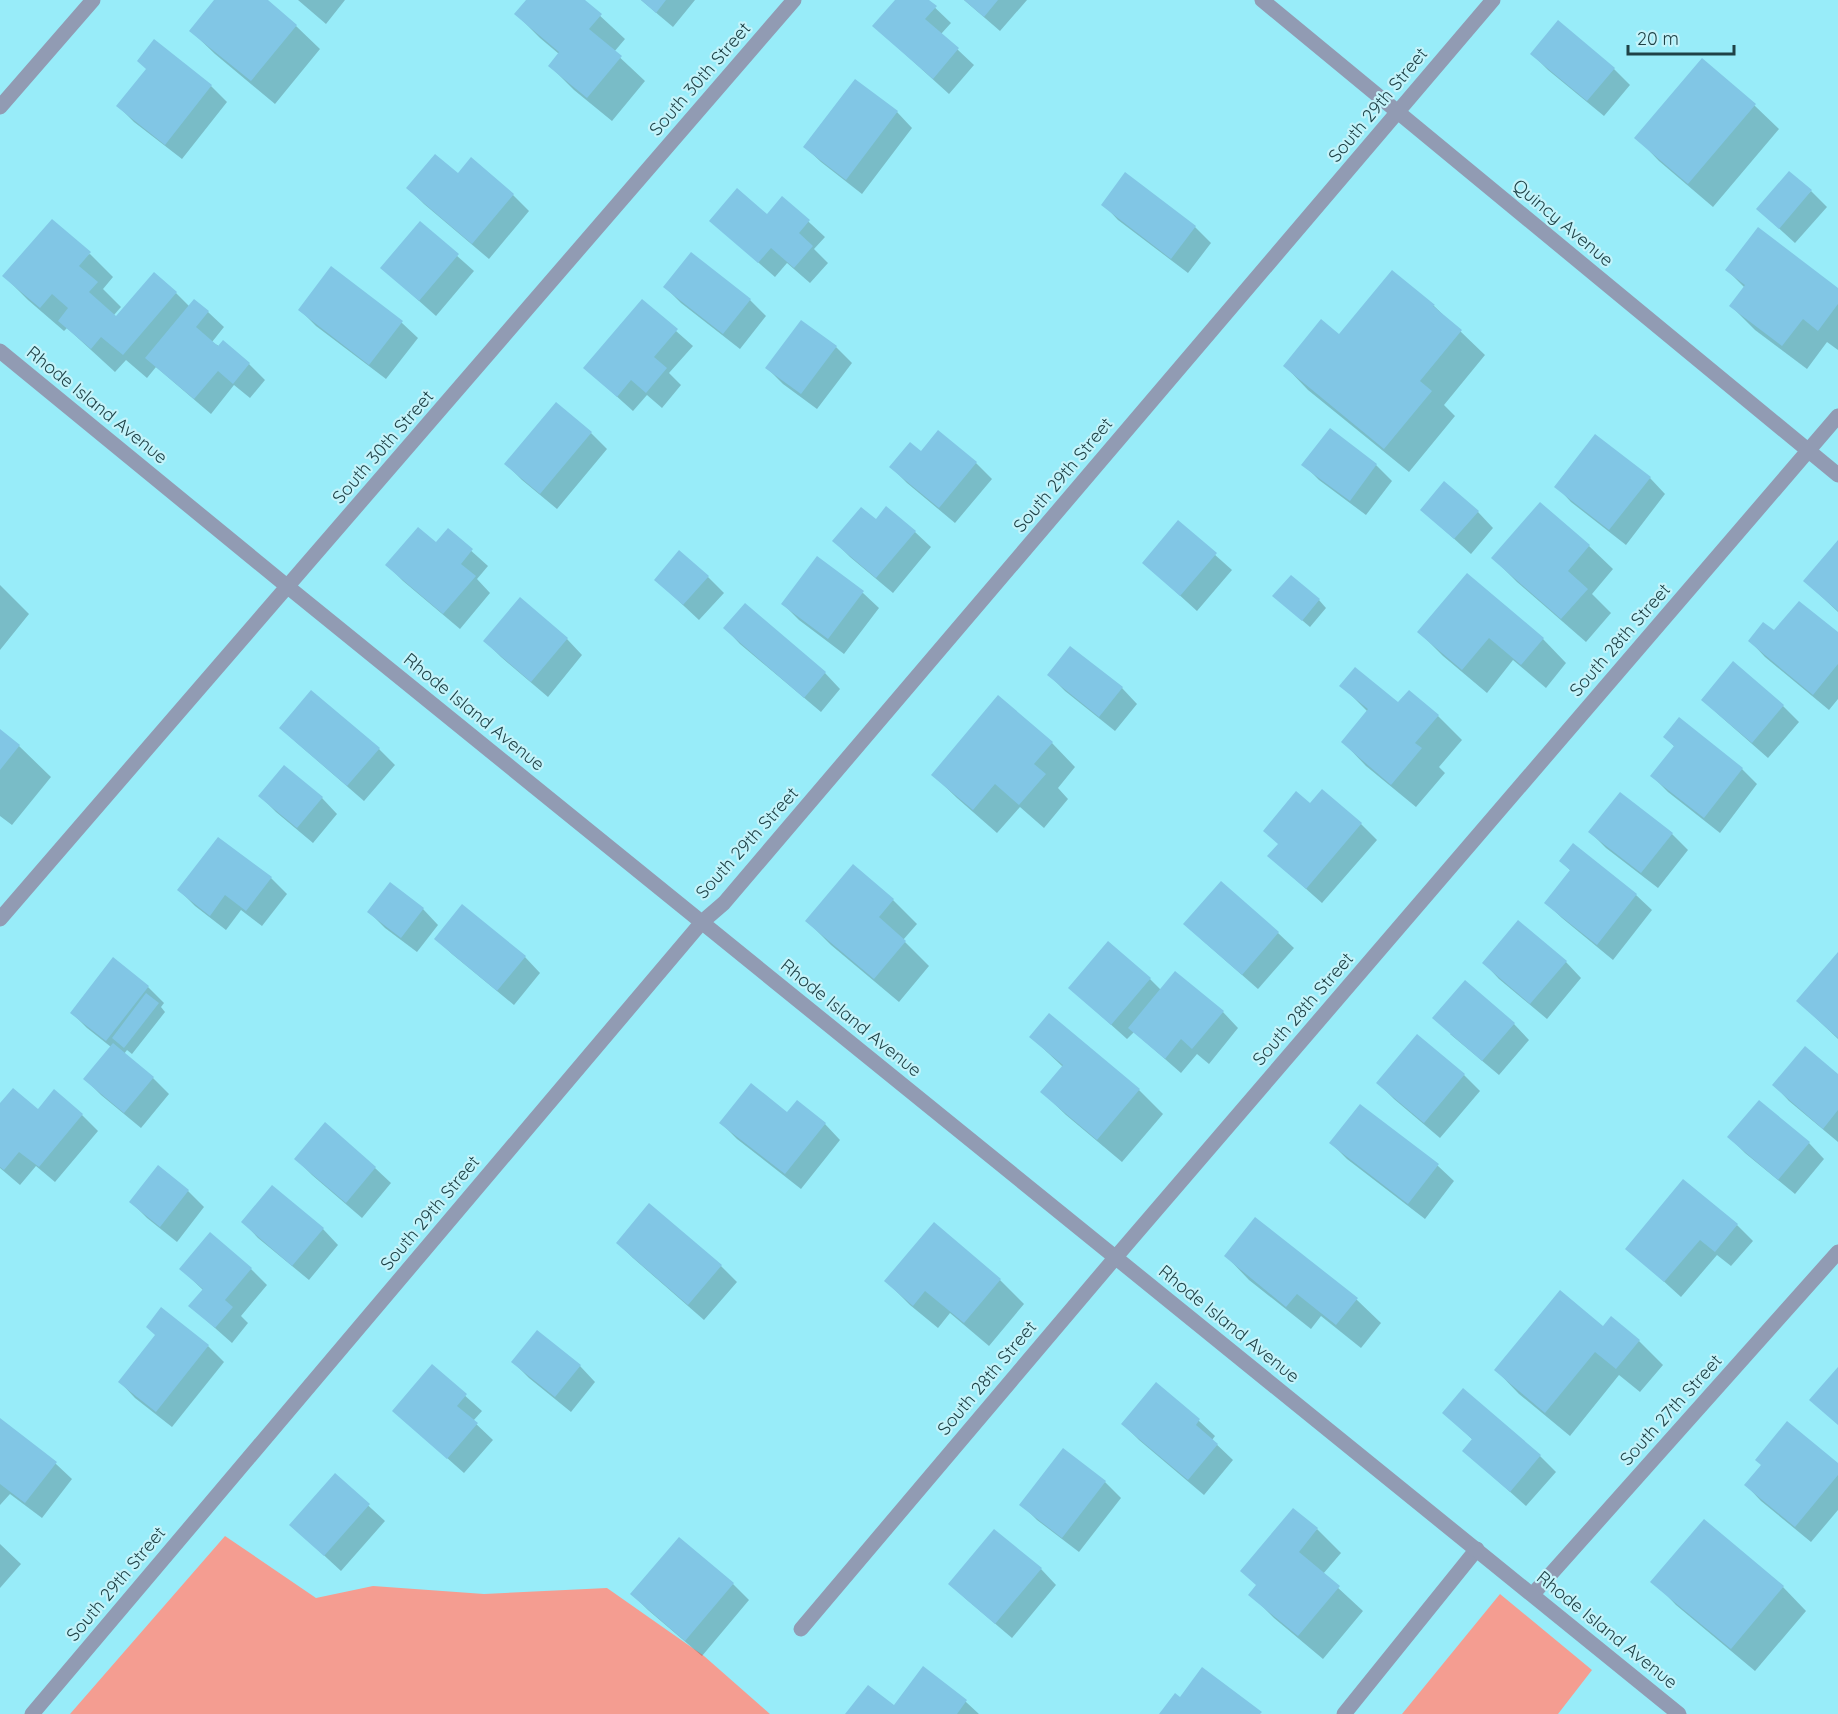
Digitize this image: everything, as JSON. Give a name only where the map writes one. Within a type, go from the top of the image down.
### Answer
[{"type":"street","points":[[0,107],[93,0]]},
{"type":"street","name":"South 30th Street","points":[[0,919],[794,0]]},
{"type":"street","name":"Quincy Avenue","points":[[1262,0],[1838,475]]},
{"type":"street","name":"South 29th Street","points":[[32,1714],[702,922],[724,903],[1493,0]]},
{"type":"street","name":"Rhode Island Avenue","points":[[0,351],[1679,1714]]},
{"type":"street","name":"South 28th Street","points":[[801,1629],[1115,1258],[1838,416]]},
{"type":"street","name":"South 27th Street","points":[[1533,1594],[1838,1252]]},
{"type":"street","points":[[1344,1714],[1477,1550]]},
{"type":"shaded area","points":[[225,1536],[316,1598],[373,1586],[484,1594],[607,1588],[704,1656],[770,1714],[70,1714]]},
{"type":"shaded area","points":[[1500,1594],[1592,1670],[1558,1714],[1402,1714]]},
{"type":"building","points":[[214,0],[268,0],[297,25],[251,81],[189,31]]},
{"type":"building","points":[[526,0],[585,0],[602,14],[589,29],[622,56],[587,98],[548,66],[559,52],[514,14]]},
{"type":"building","points":[[641,0],[666,0],[656,13]]},
{"type":"building","points":[[895,0],[929,0],[937,6],[925,19],[959,48],[933,79],[872,26]]},
{"type":"building","points":[[964,0],[998,0],[984,17]]},
{"type":"building","points":[[1558,20],[1615,68],[1587,101],[1530,54]]},
{"type":"building","points":[[154,39],[212,85],[165,145],[116,106],[146,69],[137,61]]},
{"type":"building","points":[[1702,58],[1756,104],[1688,184],[1634,138]]},
{"type":"building","points":[[855,79],[898,111],[846,180],[803,147]]},
{"type":"building","points":[[435,154],[458,173],[471,157],[514,194],[472,244],[406,188]]},
{"type":"building","points":[[1789,171],[1812,190],[1779,229],[1756,209]]},
{"type":"building","points":[[1125,172],[1196,226],[1171,259],[1101,205]]},
{"type":"building","points":[[737,188],[767,214],[782,196],[810,220],[799,233],[813,246],[794,268],[771,248],[758,263],[709,221]]},
{"type":"building","points":[[52,219],[91,252],[79,266],[98,282],[89,292],[116,316],[154,272],[177,292],[123,355],[101,337],[91,349],[58,321],[68,308],[52,294],[40,308],[2,276]]},
{"type":"building","points":[[420,221],[459,254],[419,301],[380,268]]},
{"type":"building","points":[[1758,227],[1838,288],[1838,304],[1818,331],[1803,319],[1782,346],[1729,306],[1745,285],[1725,270]]},
{"type":"building","points":[[691,252],[751,299],[723,334],[663,287]]},
{"type":"building","points":[[331,266],[403,321],[369,365],[298,310]]},
{"type":"building","points":[[1392,270],[1462,330],[1420,381],[1432,391],[1384,449],[1283,366],[1321,319],[1339,334]]},
{"type":"building","points":[[194,299],[209,311],[196,327],[218,346],[223,340],[250,363],[233,384],[218,371],[194,399],[145,358]]},
{"type":"building","points":[[642,299],[678,329],[654,357],[667,368],[646,393],[631,380],[617,397],[583,368]]},
{"type":"building","points":[[801,320],[837,346],[801,394],[765,368]]},
{"type":"building","points":[[556,402],[592,432],[540,494],[504,464]]},
{"type":"building","points":[[1330,428],[1377,464],[1350,501],[1301,465]]},
{"type":"building","points":[[938,430],[977,462],[939,508],[889,467],[910,442],[921,451]]},
{"type":"building","points":[[1595,434],[1651,477],[1609,530],[1554,487]]},
{"type":"building","points":[[1444,481],[1479,511],[1454,539],[1420,510]]},
{"type":"building","points":[[1540,502],[1590,545],[1568,571],[1588,589],[1561,619],[1491,558]]},
{"type":"building","points":[[886,506],[916,531],[876,578],[832,541],[861,507],[876,519]]},
{"type":"building","points":[[1178,520],[1217,553],[1180,596],[1142,563]]},
{"type":"building","points":[[418,527],[436,542],[448,528],[473,549],[461,564],[476,576],[443,614],[385,565]]},
{"type":"building","points":[[1838,540],[1838,611],[1803,581]]},
{"type":"building","points":[[679,550],[709,576],[683,605],[654,580]]},
{"type":"building","points":[[817,556],[864,591],[828,639],[781,604]]},
{"type":"building","points":[[1467,573],[1544,638],[1521,665],[1489,638],[1462,670],[1417,632]]},
{"type":"building","points":[[1291,575],[1320,599],[1302,621],[1272,596]]},
{"type":"building","points":[[520,597],[568,638],[531,682],[483,641]]},
{"type":"building","points":[[1799,601],[1838,632],[1838,664],[1813,695],[1748,641],[1763,622],[1774,630]]},
{"type":"building","points":[[745,603],[826,672],[804,698],[723,628]]},
{"type":"building","points":[[1070,646],[1123,687],[1099,717],[1047,675]]},
{"type":"building","points":[[1733,661],[1784,705],[1752,743],[1701,700]]},
{"type":"building","points":[[1355,667],[1398,702],[1409,690],[1439,715],[1415,743],[1422,748],[1391,785],[1341,742],[1368,709],[1339,686]]},
{"type":"building","points":[[311,690],[380,748],[347,786],[279,728]]},
{"type":"building","points":[[998,695],[1053,742],[1034,764],[1046,774],[1019,805],[995,784],[973,810],[931,775]]},
{"type":"building","points":[[1679,717],[1743,768],[1704,818],[1650,776],[1674,746],[1663,737]]},
{"type":"building","points":[[0,729],[20,745],[0,770]]},
{"type":"building","points":[[284,765],[323,797],[297,828],[258,796]]},
{"type":"building","points":[[1322,789],[1362,823],[1306,889],[1267,856],[1278,844],[1263,831],[1296,791],[1310,803]]},
{"type":"building","points":[[1620,792],[1673,833],[1641,873],[1588,832]]},
{"type":"building","points":[[218,837],[272,877],[246,911],[225,895],[210,916],[177,890]]},
{"type":"building","points":[[1573,843],[1637,894],[1597,945],[1544,903],[1570,870],[1559,861]]},
{"type":"building","points":[[853,864],[894,899],[879,917],[906,941],[874,979],[805,921]]},
{"type":"building","points":[[1221,881],[1279,932],[1242,975],[1183,924]]},
{"type":"building","points":[[390,882],[424,908],[401,938],[367,912]]},
{"type":"building","points":[[462,904],[526,956],[497,991],[434,939]]},
{"type":"building","points":[[1518,920],[1567,961],[1530,1004],[1482,963]]},
{"type":"building","points":[[1108,941],[1151,978],[1111,1025],[1068,988]]},
{"type":"building","points":[[1838,952],[1838,1038],[1796,1001]]},
{"type":"building","points":[[113,957],[149,986],[106,1041],[70,1013]]},
{"type":"building","points":[[1175,971],[1224,1011],[1192,1049],[1181,1039],[1165,1059],[1128,1028]]},
{"type":"building","points":[[1465,980],[1515,1023],[1482,1061],[1432,1018]]},
{"type":"building","points":[[146,993],[159,1003],[124,1048],[112,1038]]},
{"type":"building","points":[[1049,1013],[1140,1089],[1097,1140],[1040,1092],[1063,1065],[1029,1037]]},
{"type":"building","points":[[1417,1034],[1465,1074],[1424,1123],[1376,1083]]},
{"type":"building","points":[[113,1043],[154,1077],[124,1113],[83,1079]]},
{"type":"building","points":[[1805,1046],[1838,1074],[1838,1110],[1823,1129],[1772,1085]]},
{"type":"building","points":[[751,1083],[787,1112],[797,1100],[826,1123],[785,1174],[719,1123]]},
{"type":"building","points":[[13,1088],[38,1109],[54,1089],[83,1114],[39,1167],[19,1152],[4,1170],[0,1167],[0,1103]]},
{"type":"building","points":[[1759,1100],[1810,1142],[1778,1180],[1727,1137]]},
{"type":"building","points":[[1360,1104],[1439,1164],[1408,1204],[1329,1143]]},
{"type":"building","points":[[325,1122],[376,1167],[346,1203],[294,1159]]},
{"type":"building","points":[[158,1165],[189,1190],[160,1227],[129,1202]]},
{"type":"building","points":[[1683,1179],[1738,1224],[1715,1252],[1700,1240],[1664,1282],[1625,1249]]},
{"type":"building","points":[[272,1185],[324,1228],[292,1266],[241,1222]]},
{"type":"building","points":[[649,1203],[722,1265],[688,1305],[616,1243]]},
{"type":"building","points":[[1255,1217],[1358,1298],[1336,1325],[1297,1294],[1286,1307],[1224,1256]]},
{"type":"building","points":[[934,1222],[1001,1279],[964,1323],[925,1291],[913,1306],[884,1281]]},
{"type":"building","points":[[210,1232],[252,1268],[225,1300],[233,1307],[215,1328],[188,1306],[203,1289],[179,1269]]},
{"type":"building","points":[[1560,1290],[1603,1326],[1611,1316],[1640,1340],[1616,1369],[1595,1352],[1545,1413],[1494,1370]]},
{"type":"building","points":[[161,1307],[209,1345],[156,1412],[118,1382],[155,1335],[146,1327]]},
{"type":"building","points":[[537,1330],[581,1365],[555,1397],[511,1362]]},
{"type":"building","points":[[432,1364],[467,1394],[457,1406],[478,1423],[447,1459],[392,1411]]},
{"type":"building","points":[[1838,1367],[1838,1425],[1809,1400]]},
{"type":"building","points":[[1156,1382],[1200,1419],[1196,1425],[1218,1444],[1188,1480],[1121,1424]]},
{"type":"building","points":[[1463,1388],[1541,1455],[1510,1492],[1462,1451],[1472,1439],[1442,1413]]},
{"type":"building","points":[[0,1418],[57,1462],[25,1503],[0,1484]]},
{"type":"building","points":[[1787,1421],[1838,1463],[1838,1475],[1795,1527],[1744,1485],[1761,1465],[1755,1460]]},
{"type":"building","points":[[1063,1448],[1106,1481],[1062,1538],[1019,1505]]},
{"type":"building","points":[[335,1473],[370,1504],[324,1556],[289,1525]]},
{"type":"building","points":[[1293,1508],[1318,1528],[1299,1552],[1340,1586],[1298,1636],[1248,1595],[1256,1585],[1240,1571]]},
{"type":"building","points":[[1704,1519],[1784,1586],[1731,1649],[1650,1582]]},
{"type":"building","points":[[994,1529],[1042,1568],[995,1624],[948,1584]]},
{"type":"building","points":[[679,1537],[734,1583],[685,1641],[630,1594]]},
{"type":"building","points":[[923,1666],[967,1700],[957,1714],[845,1714],[868,1685],[894,1705]]},
{"type":"building","points":[[1202,1667],[1262,1712],[1260,1714],[1159,1714],[1175,1693],[1180,1697]]}]
